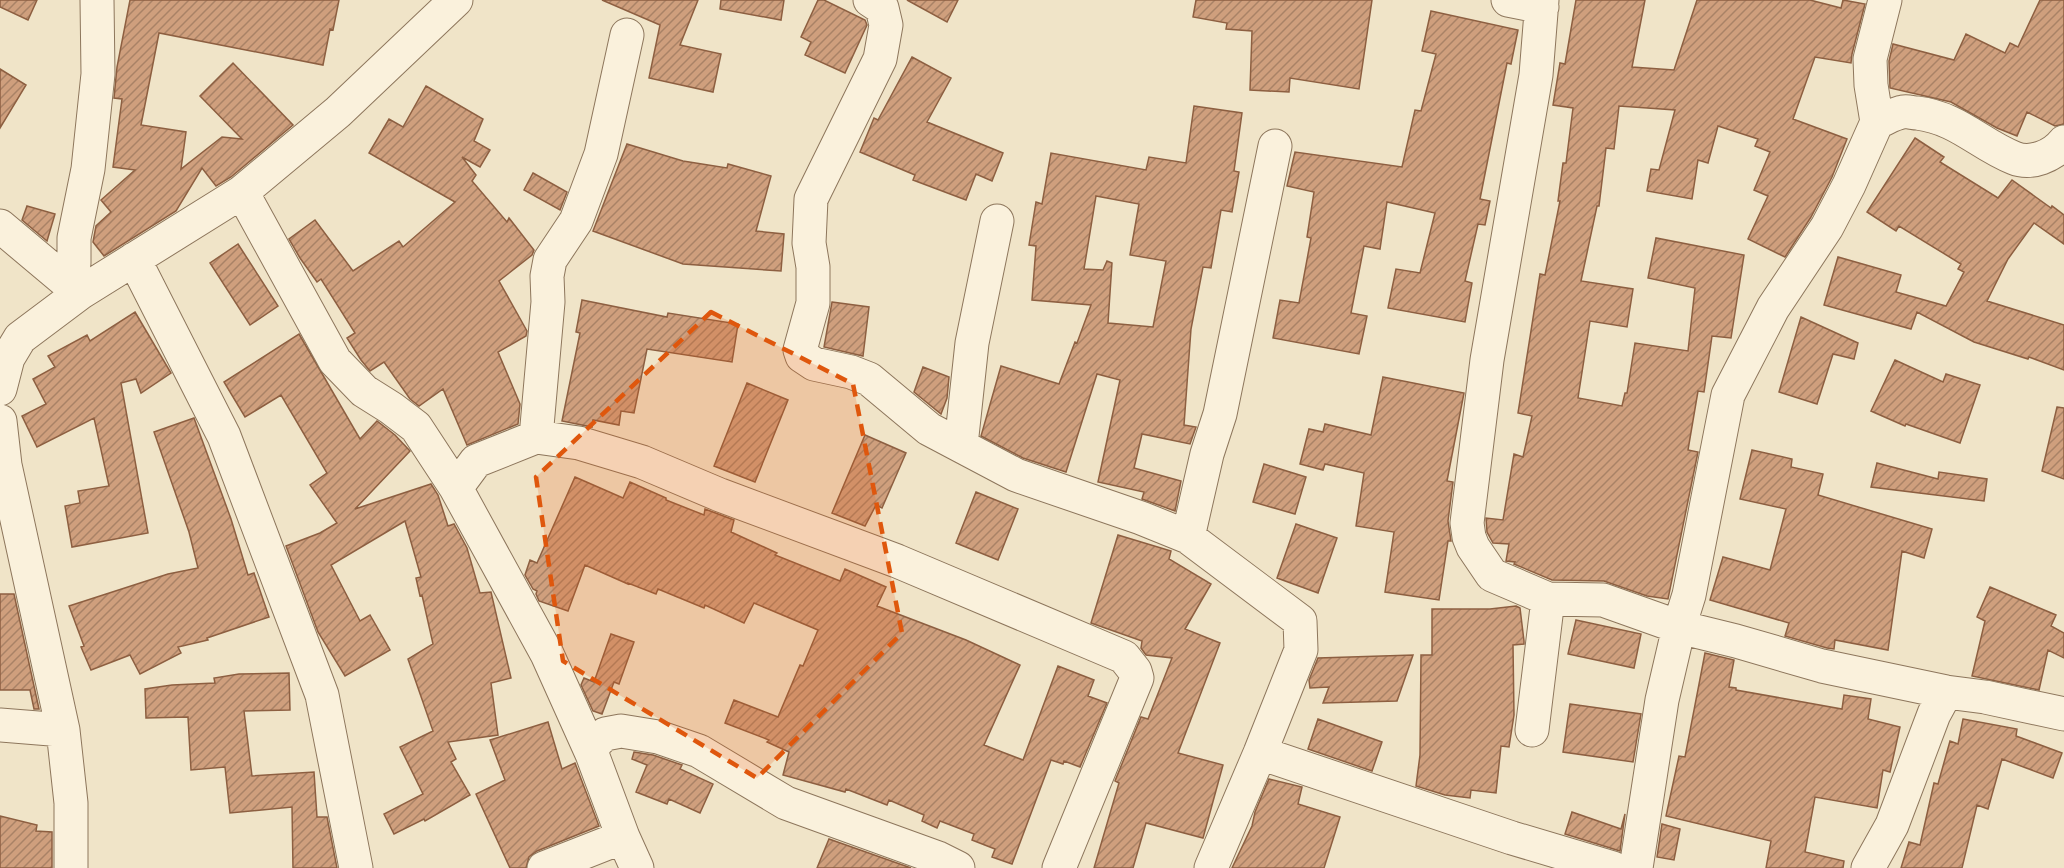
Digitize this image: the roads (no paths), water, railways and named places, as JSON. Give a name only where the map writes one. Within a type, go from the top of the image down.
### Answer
[{"type":"street","points":[[75,289],[74,238],[88,169],[98,74],[97,0]]},
{"type":"street","points":[[0,389],[8,358],[20,338],[75,289],[134,259],[242,192],[338,112],[456,0]]},
{"type":"street","points":[[870,0],[882,8],[886,25],[880,59],[811,199],[809,243],[813,267],[813,303],[800,350],[802,356],[814,364],[852,372],[869,379],[929,429],[1016,475],[1141,518],[1188,537],[1300,621],[1301,650],[1211,868]]},
{"type":"street","points":[[1508,0],[1542,4],[1536,75],[1487,360],[1467,523],[1473,547],[1492,575],[1548,599],[1603,600],[1679,627],[1822,666],[2064,714]]},
{"type":"street","points":[[1260,753],[1512,838],[1634,867],[1662,700],[1689,595],[1728,395],[1773,308],[1827,227],[1849,185],[1877,122],[1871,85],[1870,59],[1885,0]]},
{"type":"street","points":[[536,437],[550,260],[576,221],[601,154],[627,35]]},
{"type":"street","points":[[1877,122],[1905,112],[1927,115],[1950,121],[2015,159],[2028,161],[2043,158],[2064,142]]},
{"type":"street","points":[[1188,537],[1207,454],[1220,414],[1275,146]]},
{"type":"street","points":[[242,192],[335,361],[364,391],[416,427],[456,488],[547,654],[592,754],[637,868]]},
{"type":"street","points":[[961,445],[972,343],[997,221]]},
{"type":"street","points":[[0,226],[75,289]]},
{"type":"street","points":[[134,259],[224,436],[322,695],[356,868]]},
{"type":"street","points":[[0,420],[3,465],[63,730],[71,803],[71,868]]},
{"type":"street","points":[[456,488],[476,461],[536,437],[579,443],[642,462],[720,495],[897,561],[1124,657],[1135,671],[1137,678],[1059,868]]},
{"type":"street","points":[[1532,730],[1548,599]]},
{"type":"street","points":[[1868,868],[1892,825],[1934,714],[1946,692]]},
{"type":"street","points":[[0,725],[63,730]]},
{"type":"street","points":[[592,754],[595,743],[605,734],[621,731],[658,737],[699,752],[786,803],[938,858],[958,868]]},
{"type":"street","points":[[544,868],[623,837]]}]
